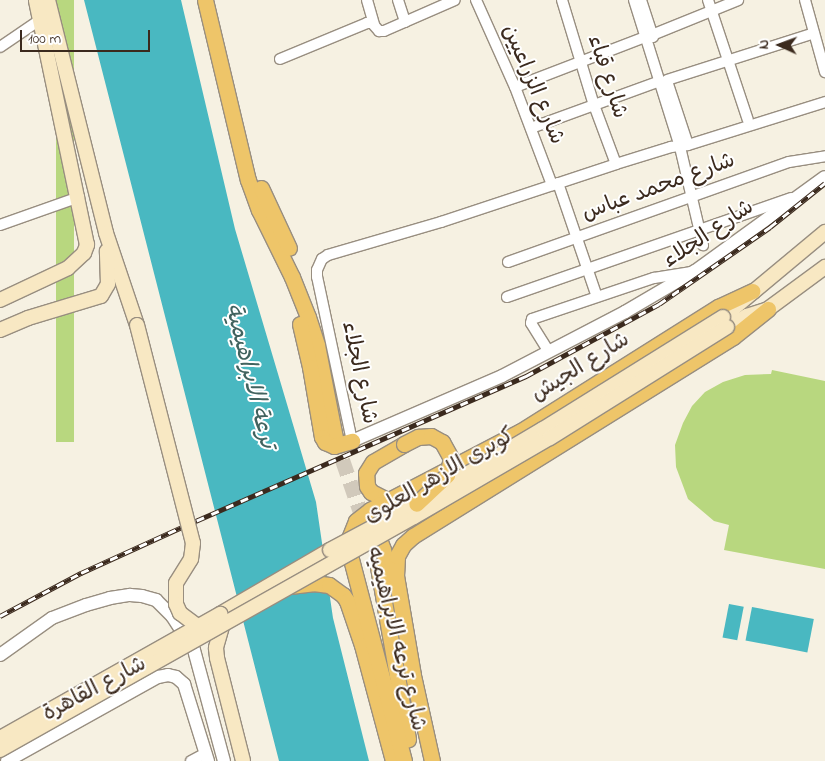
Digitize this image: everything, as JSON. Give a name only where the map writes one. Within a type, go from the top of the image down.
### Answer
[{"type":"main road","points":[[0,300],[68,268],[84,252],[87,244],[79,197],[36,0]]},
{"type":"main road","points":[[48,0],[106,233],[137,326],[193,543],[190,559],[176,582],[176,604],[180,613],[197,626]]},
{"type":"main road","points":[[205,0],[248,180],[259,210],[273,239],[272,256],[296,313],[307,349],[322,437],[325,442],[334,446],[343,438],[318,316],[308,286],[257,178],[210,0]]},
{"type":"main road","name":"شارع الجيش","points":[[364,528],[362,515],[521,431],[718,307],[752,291],[825,232]]},
{"type":"main road","points":[[0,330],[28,318],[102,296],[108,284],[106,233]]},
{"type":"main road","points":[[425,529],[733,337],[825,268]]},
{"type":"main road","name":"كوبرى الازهر العلوى","points":[[0,750],[541,443],[725,322],[752,291]]},
{"type":"main road","name":"كوبرى الازهر العلوى","points":[[0,738],[416,504],[725,322],[768,309]]},
{"type":"main road","points":[[393,498],[385,499],[372,492],[367,486],[366,473],[373,462],[404,444],[418,437],[430,436],[446,446],[451,458],[447,476],[416,504]]},
{"type":"main road","points":[[407,491],[421,493],[432,502],[433,509],[425,529]]},
{"type":"main road","points":[[364,528],[379,570],[396,678],[413,761]]},
{"type":"main road","points":[[364,528],[387,564],[401,651],[423,761]]},
{"type":"main road","name":"شارع ترعه الابراهيميه","points":[[364,528],[349,544],[351,561],[404,761]]},
{"type":"main road","name":"شارع ترعه الابراهيميه","points":[[425,529],[408,540],[400,550],[396,563],[396,576],[413,675],[432,761]]},
{"type":"main road","points":[[290,586],[321,584],[336,589],[347,601],[362,645],[393,761]]},
{"type":"main road","points":[[223,623],[216,648],[217,658],[243,761]]},
{"type":"street","points":[[367,0],[374,25]]},
{"type":"street","points":[[398,0],[405,22]]},
{"type":"street","points":[[280,59],[367,23],[374,25],[381,32],[455,0]]},
{"type":"street","name":"شارع الزراعيين","points":[[476,0],[555,184],[577,238],[597,297]]},
{"type":"street","name":"شارع قباء","points":[[562,0],[594,105],[616,164]]},
{"type":"street","points":[[634,0],[649,36],[663,80],[681,144],[703,245]]},
{"type":"street","points":[[642,0],[649,36]]},
{"type":"street","points":[[708,0],[748,120]]},
{"type":"street","points":[[515,88],[738,0]]},
{"type":"street","points":[[805,0],[825,72]]},
{"type":"street","points":[[0,47],[41,19]]},
{"type":"street","points":[[531,128],[663,80],[814,33]]},
{"type":"street","name":"شارع الجلاء","points":[[681,144],[748,120],[825,96]]},
{"type":"street","name":"شارع الجلاء","points":[[825,102],[616,164],[440,222],[328,255],[322,259],[317,270],[317,277],[343,438],[460,395],[549,352],[695,271],[825,177]]},
{"type":"street","name":"شارع محمد عباس","points":[[508,262],[789,162],[825,156]]},
{"type":"street","points":[[507,297],[808,190]]},
{"type":"street","points":[[0,225],[79,197]]},
{"type":"street","points":[[549,352],[531,320],[662,276],[695,271]]},
{"type":"street","points":[[0,655],[45,628],[64,613],[110,598],[142,596],[156,600],[172,616],[194,650],[224,761]]},
{"type":"street","name":"شارع القاهرة","points":[[7,761],[158,677],[168,675],[176,677],[184,684],[207,757]]},
{"type":"street","points":[[191,761],[207,757]]},
{"type":"green space","points":[[56,0],[74,0],[74,442],[56,442]]},
{"type":"green space","points":[[772,370],[825,381],[825,569],[724,550],[729,525],[714,521],[688,499],[676,467],[675,445],[683,423],[692,406],[705,392],[723,382],[745,375],[771,374]]},
{"type":"water","name":"ترعة الابراهيمية","points":[[84,0],[181,0],[235,229],[316,502],[333,618],[369,761],[279,761]]},
{"type":"water","points":[[729,604],[744,607],[737,640],[723,637]]},
{"type":"water","points":[[752,607],[814,619],[807,652],[746,640]]},
{"type":"tunnel","points":[[335,438],[366,528]]},
{"type":"railway","points":[[0,616],[81,573],[526,376],[659,304],[770,227],[825,183]]}]
